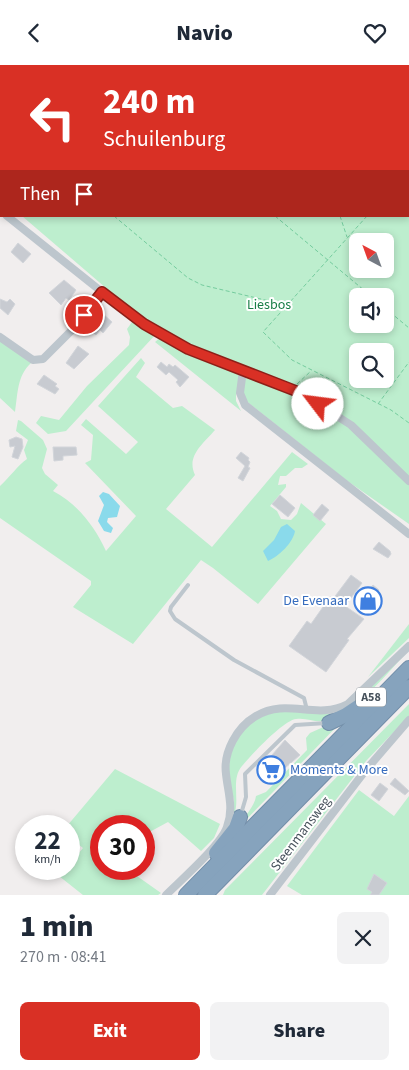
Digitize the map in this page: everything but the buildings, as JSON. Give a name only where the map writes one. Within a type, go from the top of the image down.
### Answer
[{"type":"highway","name":"A58","points":[[329,723],[358,708],[409,666]]},
{"type":"highway","name":"A58","points":[[186,895],[409,666]]},
{"type":"highway","name":"A58","points":[[205,895],[409,687]]},
{"type":"highway","name":"A58","points":[[186,895],[236,828],[240,817]]},
{"type":"highway","name":"A58","points":[[219,895],[229,871]]},
{"type":"street","points":[[8,217],[102,292],[159,333],[188,349],[292,390],[351,425],[409,481]]},
{"type":"street","points":[[0,337],[33,360],[43,359],[69,333],[102,292]]},
{"type":"street","points":[[243,370],[240,393],[245,405],[409,534]]},
{"type":"street","points":[[166,895],[213,846],[227,827],[231,801],[225,773],[226,760],[236,735],[244,725],[267,711],[282,708],[330,712],[348,705],[409,646]]},
{"type":"street","name":"Steenmansweg","points":[[270,895],[365,771],[409,720]]},
{"type":"lane","points":[[188,585],[171,607],[170,611],[175,619],[234,659],[304,698],[307,710]]},
{"type":"lane","name":"A58","points":[[240,817],[246,797],[245,774],[295,725],[329,723]]},
{"type":"path","points":[[115,217],[188,278],[202,285],[287,305]]},
{"type":"path","points":[[276,217],[361,288]]},
{"type":"path","points":[[340,217],[347,238]]},
{"type":"path","points":[[367,217],[263,332],[292,360],[378,404],[409,423]]},
{"type":"path","points":[[394,316],[409,328]]},
{"type":"path","points":[[378,404],[409,362]]},
{"type":"path","points":[[292,390],[311,371]]},
{"type":"green space","name":"Liesbos","points":[[23,217],[409,217],[409,524],[346,480],[236,393],[236,401],[241,411],[155,342],[162,336]]},
{"type":"green space","points":[[101,295],[157,333],[66,431],[48,434],[36,423],[41,416],[59,420],[87,386],[129,345],[130,337],[127,329],[132,322]]},
{"type":"green space","points":[[0,338],[31,363],[26,368],[21,379],[15,412],[0,398]]},
{"type":"green space","points":[[141,358],[145,363],[136,377],[173,408],[182,406],[215,430],[194,456],[193,468],[195,475],[166,509],[212,547],[292,452],[308,464],[302,468],[295,468],[286,476],[280,476],[278,485],[286,484],[286,487],[270,506],[277,511],[281,519],[291,520],[297,514],[301,503],[326,524],[258,604],[201,560],[133,644],[73,607],[91,585],[91,581],[0,518],[0,486],[27,459],[24,450],[28,440],[16,431],[18,420],[43,440],[47,449],[42,468],[45,474],[58,485],[53,491],[77,509],[91,525],[106,551],[136,516],[85,463],[91,460],[93,435],[81,425],[86,419],[126,454],[138,442],[98,406]]},
{"type":"green space","points":[[409,624],[409,638],[368,677]]},
{"type":"green space","points":[[409,650],[373,689],[342,712],[326,721],[296,719],[284,725],[268,739],[238,772],[236,779],[236,807],[231,820],[234,801],[228,774],[231,749],[248,723],[277,710],[328,714],[346,708]]},
{"type":"green space","points":[[409,704],[409,716],[366,761],[262,895],[223,895],[225,890]]},
{"type":"green space","points":[[346,717],[240,826],[254,803],[256,796],[266,792],[307,750],[306,738],[310,733]]},
{"type":"green space","points":[[115,769],[220,824],[214,838],[201,851],[168,822],[155,829],[155,815],[90,815],[90,880],[143,880],[161,893],[158,895],[83,895],[64,880],[80,880],[80,852],[83,848],[80,846],[80,815],[76,815]]},
{"type":"green space","points":[[359,790],[394,816],[409,796],[409,895],[302,895],[287,886]]},
{"type":"water","points":[[103,492],[109,494],[120,506],[117,517],[108,518],[107,522],[113,528],[111,533],[104,531],[98,521],[104,505],[99,496]]},
{"type":"water","points":[[287,524],[295,531],[294,536],[277,556],[268,561],[263,551],[274,540],[281,527]]},
{"type":"place","name":"De Evenaar","points":[[368,601]]},
{"type":"place","name":"Moments & More","points":[[271,770]]},
{"type":"route","points":[[84,315],[102,292],[144,324],[188,349],[301,393],[318,404]]}]
